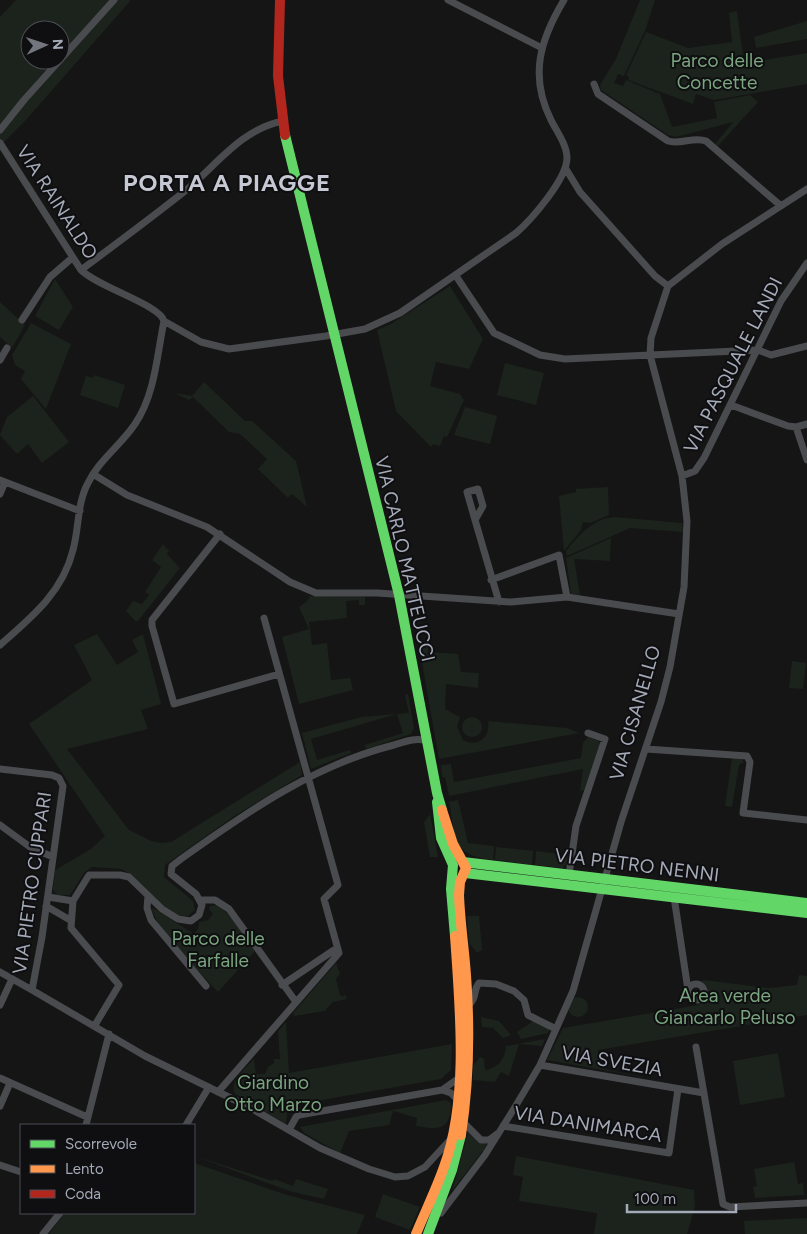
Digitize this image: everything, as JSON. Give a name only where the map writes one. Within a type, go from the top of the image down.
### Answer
[{"type":"main road","points":[[275,0],[278,14]]},
{"type":"main road","points":[[278,14],[280,0]]},
{"type":"main road","name":"VIA CARLO MATTEUCCI","points":[[278,14],[278,76],[283,122],[399,595],[437,793],[440,832],[460,868],[451,889],[460,990],[460,1121]]},
{"type":"main road","points":[[416,1234],[441,1179],[453,1137],[460,1121],[468,1075],[467,1007],[459,902],[460,868]]},
{"type":"main road","name":"VIA PIETRO NENNI","points":[[460,868],[569,875],[603,884],[674,897],[807,913]]},
{"type":"main road","name":"VIA PIETRO NENNI","points":[[460,868],[603,884],[807,903]]},
{"type":"main road","name":"VIA CISANELLO","points":[[429,1232],[450,1179],[460,1121]]},
{"type":"street","points":[[0,130],[24,100],[114,0]]},
{"type":"street","points":[[448,0],[542,48]]},
{"type":"street","points":[[564,0],[548,29],[542,48],[539,89],[566,152],[566,169],[577,188],[655,276],[668,286],[722,244],[807,189]]},
{"type":"street","points":[[594,84],[598,94],[640,120],[664,139],[674,143],[698,139],[706,141],[781,206]]},
{"type":"street","points":[[82,270],[190,187],[243,138],[263,127],[283,122]]},
{"type":"street","name":"VIA RAINALDO","points":[[0,143],[72,258],[82,270],[97,283],[156,310],[164,322],[201,342],[225,348],[334,335],[372,327],[386,320],[456,276],[524,226],[566,169]]},
{"type":"street","points":[[22,320],[50,277],[72,258]]},
{"type":"street","name":"VIA PASQUALE LANDI","points":[[682,476],[693,472],[702,462],[781,301],[807,263]]},
{"type":"street","points":[[456,276],[494,333],[540,355],[556,359],[758,350],[771,355],[807,346]]},
{"type":"street","name":"VIA CISANELLO","points":[[429,1232],[501,1129],[540,1065],[556,1029],[578,977],[628,799],[646,749],[670,667],[685,570],[688,533],[682,476],[650,355],[651,338],[668,286]]},
{"type":"street","points":[[0,645],[33,616],[58,587],[71,558],[84,490],[93,474],[133,428],[141,413],[150,388],[164,322]]},
{"type":"street","points":[[0,360],[6,348]]},
{"type":"street","points":[[731,405],[796,428],[807,424]]},
{"type":"street","points":[[796,428],[807,460]]},
{"type":"street","points":[[93,474],[127,495],[207,527],[290,582],[316,592],[399,595],[499,602],[567,598],[679,614]]},
{"type":"street","points":[[0,494],[3,481],[80,511]]},
{"type":"street","points":[[475,520],[499,602]]},
{"type":"street","points":[[220,534],[152,620],[152,626],[174,704],[279,674]]},
{"type":"street","points":[[491,580],[559,555],[567,598]]},
{"type":"street","points":[[218,1092],[338,952],[324,899],[338,885],[264,618]]},
{"type":"street","points":[[569,875],[575,830],[605,739],[588,733]]},
{"type":"street","points":[[95,1025],[119,985],[73,931],[70,920],[73,901],[87,876],[92,873],[129,877],[174,918],[186,922],[192,920],[199,915],[202,905],[200,900],[172,876],[172,866],[264,802],[308,777],[357,756],[417,739],[427,741]]},
{"type":"street","points":[[646,749],[745,755],[750,759],[743,813],[807,820]]},
{"type":"street","name":"VIA PIETRO CUPPARI","points":[[0,769],[52,774],[60,780],[63,788],[48,897],[32,990],[153,1060],[209,1087],[337,1157],[382,1174],[401,1177],[413,1174],[425,1167],[453,1137]]},
{"type":"street","points":[[0,825],[30,847],[53,857]]},
{"type":"street","points":[[148,896],[147,908],[151,920],[206,986]]},
{"type":"street","points":[[48,897],[73,901]]},
{"type":"street","points":[[674,897],[688,990]]},
{"type":"street","points":[[200,900],[215,900],[229,909],[296,1002]]},
{"type":"street","points":[[46,906],[70,920]]},
{"type":"street","points":[[282,985],[337,948]]},
{"type":"street","points":[[0,972],[32,990]]},
{"type":"street","points":[[0,1005],[12,979]]},
{"type":"street","points":[[467,1007],[475,998],[476,986],[479,983],[496,984],[514,991],[525,1002],[528,1015],[556,1029]]},
{"type":"street","points":[[86,1124],[109,1034]]},
{"type":"street","points":[[696,1047],[723,1204],[730,1207],[807,1203]]},
{"type":"street","name":"VIA SVEZIA","points":[[540,1065],[704,1093]]},
{"type":"street","points":[[0,1078],[88,1117]]},
{"type":"street","points":[[289,1130],[296,1116],[299,1115],[442,1090],[459,1078]]},
{"type":"street","points":[[0,1106],[10,1083]]},
{"type":"street","points":[[187,1124],[209,1087]]},
{"type":"street","name":"VIA SVEZIA","points":[[669,1153],[678,1089]]},
{"type":"street","points":[[442,1090],[451,1094],[459,1101]]},
{"type":"street","points":[[460,1121],[481,1140],[490,1139],[501,1129]]},
{"type":"street","name":"VIA DANIMARCA","points":[[501,1129],[669,1153]]},
{"type":"street","points":[[0,1165],[20,1172]]},
{"type":"street","points":[[44,1234],[59,1214]]},
{"type":"green space","points":[[16,0],[131,0],[70,70],[70,20],[20,20],[20,70],[70,70],[26,120],[0,146],[0,17]]},
{"type":"green space","points":[[640,0],[655,0],[645,31],[624,76],[618,74],[614,83],[623,86],[626,80],[660,94],[672,127],[717,118],[714,102],[750,95],[758,102],[718,146],[715,144],[733,122],[676,137],[668,135],[601,90],[600,85],[616,59]]},
{"type":"green space","name":"Parco delle Concette","points":[[737,11],[744,63],[807,53],[807,84],[714,100],[696,94],[693,104],[628,80],[629,77],[626,75],[646,32],[688,48],[732,42],[729,13]]},
{"type":"green space","points":[[807,21],[807,39],[756,48],[754,37]]},
{"type":"green space","points":[[55,279],[73,307],[59,330],[35,316]]},
{"type":"green space","points":[[450,286],[483,339],[469,369],[436,362],[430,386],[460,394],[464,400],[447,437],[444,436],[440,446],[433,444],[431,447],[396,411],[377,330],[391,324]]},
{"type":"green space","points":[[0,302],[25,325],[12,348],[0,337]]},
{"type":"green space","points":[[31,323],[71,344],[46,409],[21,379],[25,371],[15,365],[12,355]]},
{"type":"green space","points":[[505,363],[544,373],[536,405],[497,395]]},
{"type":"green space","points":[[94,375],[125,385],[118,408],[80,395],[86,376],[93,378]]},
{"type":"green space","points":[[204,382],[245,421],[252,421],[296,461],[307,507],[292,494],[288,498],[258,469],[267,459],[240,434],[229,432],[193,397],[189,400],[175,393],[192,396]]},
{"type":"green space","points":[[33,396],[69,442],[42,463],[28,444],[17,454],[0,435],[7,417]]},
{"type":"green space","points":[[465,407],[497,416],[490,444],[454,435]]},
{"type":"green space","points":[[608,487],[609,515],[590,523],[583,522],[581,530],[564,551],[559,496],[576,492],[576,489]]},
{"type":"green space","points":[[615,517],[682,523],[683,532],[630,528],[567,556],[566,551],[593,524]]},
{"type":"green space","points":[[611,538],[610,561],[574,559],[580,595],[571,594],[566,558]]},
{"type":"green space","points":[[163,544],[169,551],[167,554],[180,568],[138,621],[135,621],[126,611],[133,601],[142,604],[149,595],[145,592],[161,567],[152,560]]},
{"type":"green space","points":[[310,596],[365,597],[365,605],[359,605],[359,600],[346,601],[347,618],[309,622],[312,645],[327,643],[331,680],[350,678],[353,690],[299,704],[282,637],[309,629],[299,607]]},
{"type":"green space","points":[[97,634],[117,665],[138,652],[132,640],[143,634],[161,704],[141,710],[148,729],[67,749],[129,830],[151,841],[171,842],[300,762],[302,775],[236,815],[165,865],[164,877],[193,901],[195,910],[188,916],[178,915],[161,904],[132,875],[121,869],[92,867],[84,873],[70,895],[57,895],[53,890],[55,870],[91,849],[105,836],[29,724],[92,680],[74,645]]},
{"type":"green space","points":[[419,646],[428,646],[428,652],[458,654],[461,672],[479,673],[478,688],[446,684],[445,709],[460,717],[457,727],[463,740],[474,743],[482,740],[487,732],[488,721],[567,728],[579,733],[439,759]]},
{"type":"green space","points":[[792,661],[806,663],[803,689],[789,688]]},
{"type":"green space","points":[[408,694],[414,728],[411,734],[366,749],[365,745],[403,733],[397,714],[409,713],[405,695]]},
{"type":"green space","points":[[397,714],[311,739],[317,760],[350,750],[351,753],[311,769],[302,733],[361,717]]},
{"type":"green space","points":[[472,717],[479,720],[482,727],[479,734],[472,737],[465,734],[462,727],[465,720]]},
{"type":"green space","points":[[588,737],[599,741],[600,745],[584,790],[580,791],[583,769],[449,796],[445,777],[442,777],[441,765],[451,764],[454,782],[581,758],[583,743]]},
{"type":"green space","points":[[732,758],[740,758],[744,762],[739,765],[732,807],[725,806]]},
{"type":"green space","points":[[458,800],[468,843],[494,846],[493,860],[469,854],[458,843],[449,802]]},
{"type":"green space","points":[[430,814],[438,857],[430,857],[424,822]]},
{"type":"green space","points":[[496,847],[533,851],[532,865],[495,860]]},
{"type":"green space","points":[[536,851],[568,855],[566,865],[562,868],[535,865]]},
{"type":"green space","name":"Parco delle Farfalle","points":[[218,905],[231,917],[255,951],[218,992],[172,942],[157,921],[152,910],[153,908],[194,934],[198,929],[199,922],[208,920],[213,914],[209,909],[210,906]]},
{"type":"green space","points":[[467,916],[479,916],[482,950],[477,953],[469,943]]},
{"type":"green space","points":[[336,963],[340,974],[336,979],[340,995],[343,997],[345,994],[347,999],[333,1002],[325,1011],[294,1016],[293,1013]]},
{"type":"green space","name":"Area verde Giancarlo Peluso","points":[[799,975],[807,976],[807,1015],[598,1050],[601,1068],[643,1077],[547,1060],[563,1028],[698,1005],[706,994],[701,983],[703,980],[769,988],[797,985]]},
{"type":"green space","points":[[578,997],[585,1000],[588,1007],[585,1014],[578,1017],[571,1014],[568,1007],[571,1000]]},
{"type":"green space","points":[[481,1017],[499,1021],[511,1035],[503,1038],[493,1028],[482,1027]]},
{"type":"green space","points":[[533,1021],[550,1029],[548,1033],[521,1039],[517,1032]]},
{"type":"green space","name":"Giardino Otto Marzo","points":[[286,1022],[289,1073],[452,1044],[451,1070],[441,1079],[288,1106],[286,1124],[235,1094],[233,1089],[238,1075],[254,1059],[256,1074],[265,1074],[268,1067],[274,1063],[274,1059],[280,1059],[278,1031]]},
{"type":"green space","points":[[545,1039],[542,1046],[519,1044],[509,1076],[501,1072],[495,1082],[473,1080],[473,1066],[480,1057],[484,1059],[485,1070],[490,1069],[500,1062],[506,1046]]},
{"type":"green space","points":[[778,1053],[785,1097],[740,1105],[733,1061]]},
{"type":"green space","points":[[446,1100],[451,1103],[449,1119],[442,1126],[431,1128],[416,1126],[417,1118],[393,1111],[389,1125],[349,1131],[340,1153],[304,1133],[300,1127]]},
{"type":"green space","points":[[468,1133],[478,1142],[488,1144],[452,1191]]},
{"type":"green space","points":[[195,1156],[293,1186],[296,1179],[328,1189],[324,1199],[289,1191]]},
{"type":"green space","points":[[516,1156],[694,1190],[695,1207],[687,1234],[594,1234],[597,1213],[519,1201],[523,1177],[513,1175]]},
{"type":"green space","points":[[794,1162],[798,1184],[803,1183],[804,1195],[755,1198],[753,1187],[757,1186],[754,1169]]},
{"type":"green space","points":[[195,1163],[287,1195],[365,1215],[357,1234],[49,1234],[64,1214],[195,1214]]},
{"type":"green space","points":[[383,1194],[420,1207],[410,1230],[375,1217]]},
{"type":"green space","points":[[807,1218],[807,1234],[745,1234],[744,1221]]},
{"type":"traffic: fast","points":[[285,135],[399,595],[437,793],[442,810]]},
{"type":"traffic: fast","points":[[437,802],[441,838],[453,865],[451,889],[455,936]]},
{"type":"traffic: fast","points":[[463,862],[807,903]]},
{"type":"traffic: fast","points":[[465,873],[807,913]]},
{"type":"traffic: fast","points":[[428,1234],[452,1170],[461,1135]]},
{"type":"traffic: slow","points":[[442,810],[453,844],[466,868],[460,882],[459,895],[468,1015],[466,1095],[461,1135]]},
{"type":"traffic: slow","points":[[416,1234],[444,1167],[452,1141],[457,1112],[461,1053],[455,936]]},
{"type":"traffic: jam","points":[[280,0],[278,76],[285,135]]},
{"type":"district","name":"PORTA A PIAGGE","points":[[227,182]]}]
